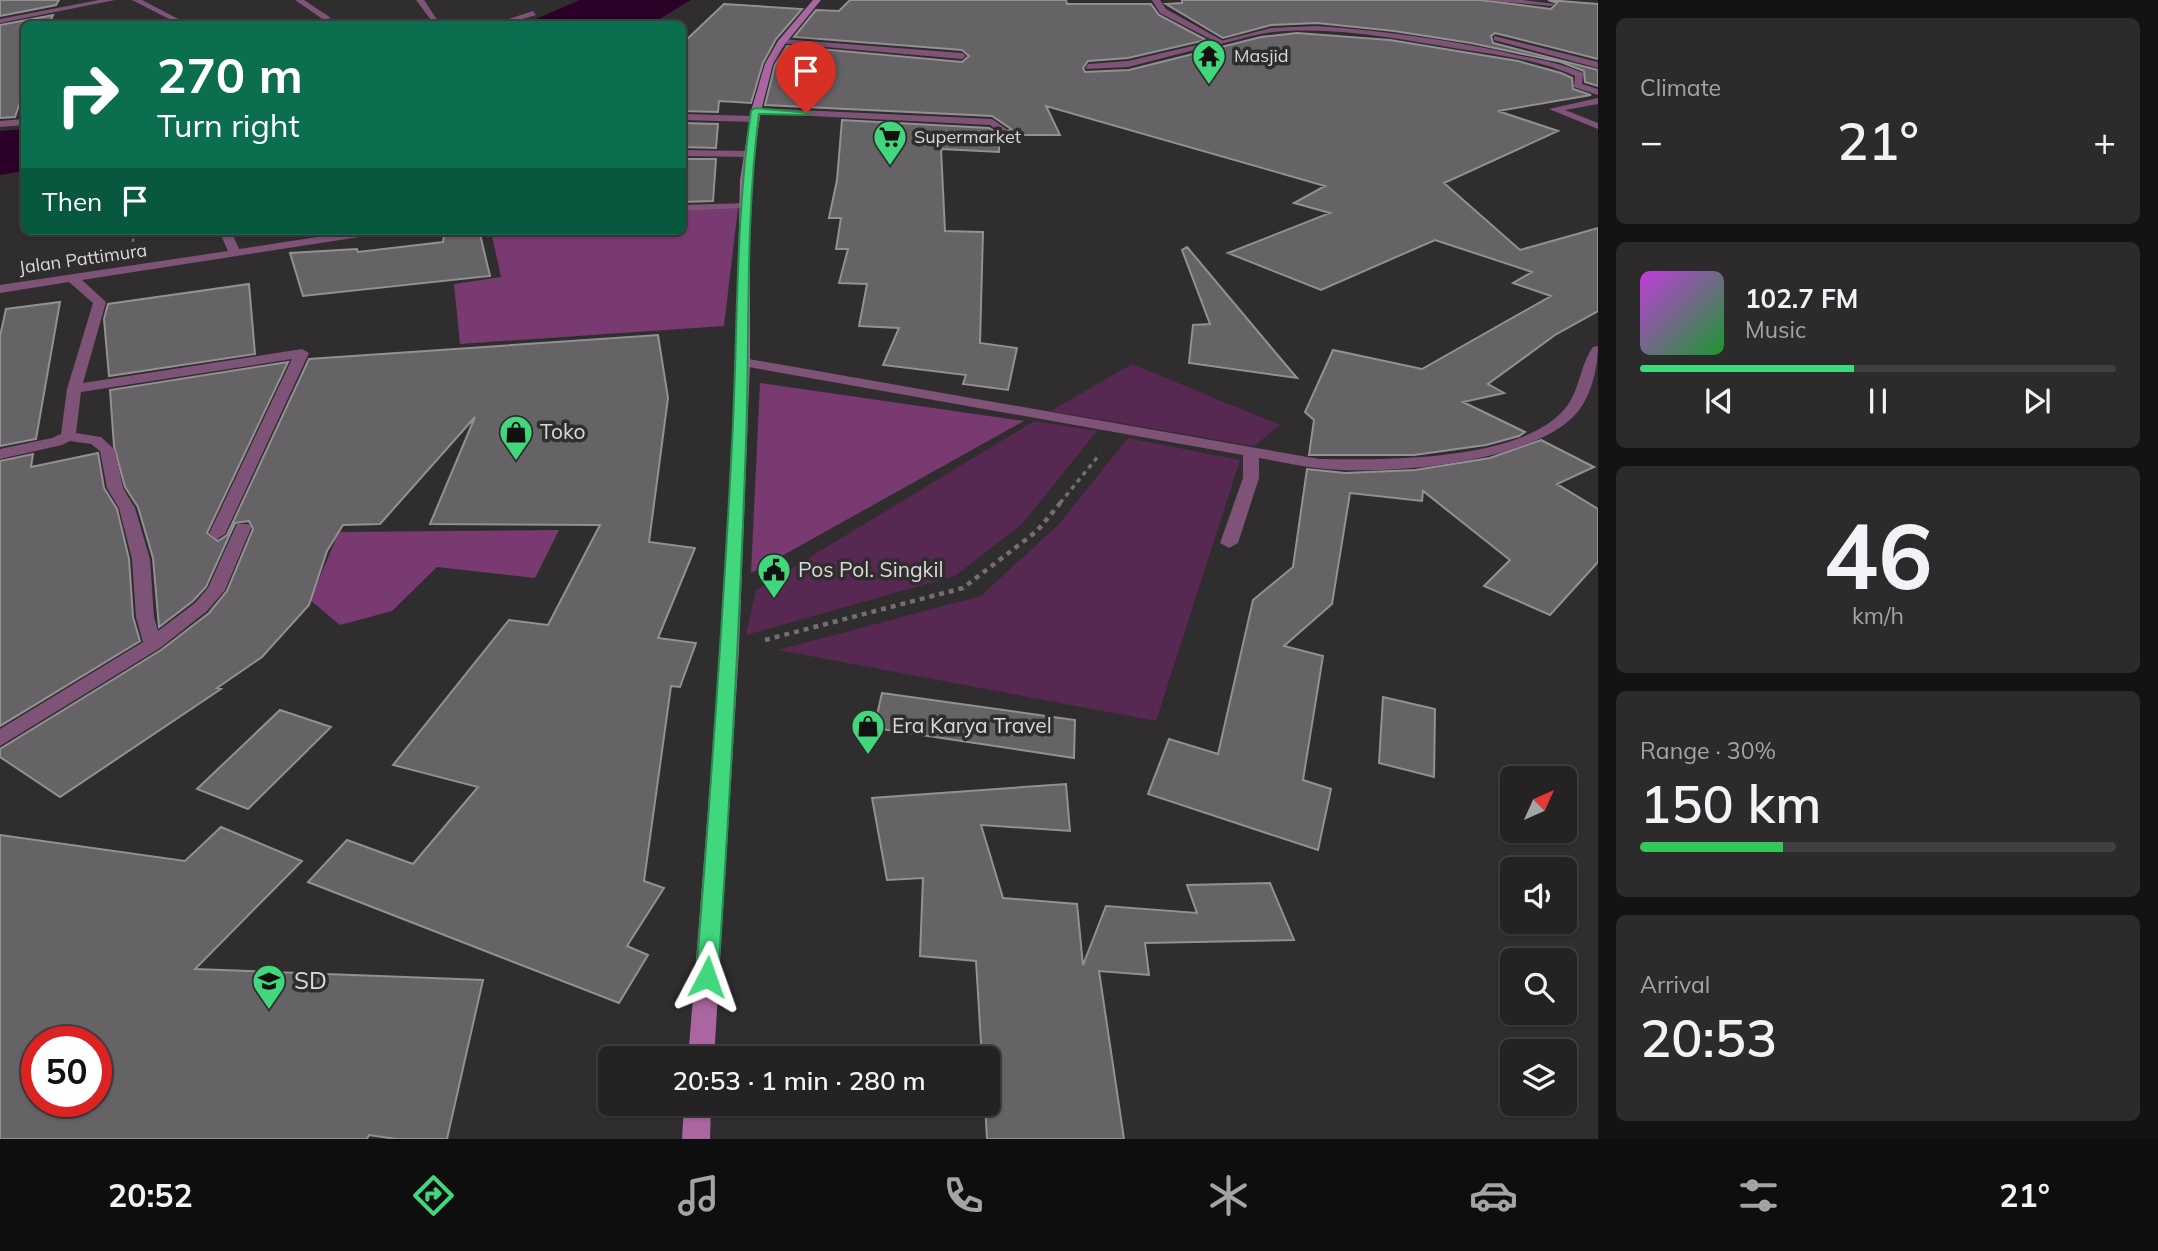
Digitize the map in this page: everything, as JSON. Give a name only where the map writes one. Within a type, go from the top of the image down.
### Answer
[{"type":"main road","points":[[702,1046],[730,649],[749,154],[755,115],[769,64],[782,41],[817,0]]},
{"type":"main road","points":[[695,1139],[697,1116]]},
{"type":"street","points":[[0,20],[111,0]]},
{"type":"street","points":[[136,0],[178,21]]},
{"type":"street","points":[[299,0],[327,18]]},
{"type":"street","points":[[420,0],[436,21]]},
{"type":"street","points":[[1156,0],[1163,11],[1221,42]]},
{"type":"street","points":[[1488,0],[1551,4]]},
{"type":"street","points":[[508,21],[533,13]]},
{"type":"street","points":[[18,18],[22,21]]},
{"type":"street","points":[[1088,67],[1129,64],[1271,30],[1317,28],[1369,32],[1542,62],[1580,75],[1577,85],[1598,92]]},
{"type":"street","points":[[1497,38],[1598,65]]},
{"type":"street","points":[[782,41],[962,56]]},
{"type":"street","points":[[1598,101],[1554,109],[1598,126]]},
{"type":"street","points":[[686,117],[755,115],[992,122],[1003,130]]},
{"type":"street","points":[[0,124],[21,122]]},
{"type":"street","points":[[686,152],[749,154]]},
{"type":"street","points":[[686,208],[745,205]]},
{"type":"street","points":[[227,235],[235,254]]},
{"type":"street","name":"Jalan Pattimura","points":[[0,289],[354,235]]},
{"type":"street","points":[[63,439],[74,389],[100,302],[72,278]]},
{"type":"street","points":[[743,362],[1319,464],[1395,466],[1480,453],[1527,440],[1558,425],[1581,397],[1587,363],[1598,350]]},
{"type":"street","points":[[74,389],[302,353],[217,534]]},
{"type":"street","points":[[0,454],[63,439],[96,440],[107,450],[115,488],[127,508],[141,559],[145,617],[153,644]]},
{"type":"street","points":[[1229,543],[1251,478],[1251,452]]},
{"type":"street","points":[[0,739],[153,644],[201,607],[216,590],[243,528]]},
{"type":"path","points":[[730,649],[963,588],[1037,531],[1121,429]]},
{"type":"shaded area","points":[[580,0],[691,0],[656,21],[531,21]]},
{"type":"shaded area","points":[[21,129],[21,172],[0,175],[0,131]]},
{"type":"shaded area","points":[[738,208],[724,326],[460,344],[454,284],[501,277],[492,235],[686,235],[686,211]]},
{"type":"shaded area","points":[[1132,364],[1280,425],[1254,446],[1051,411]]},
{"type":"shaded area","points":[[760,383],[1024,421],[751,573]]},
{"type":"shaded area","points":[[1034,421],[1097,431],[1022,524],[955,576],[746,635],[756,590]]},
{"type":"shaded area","points":[[1128,438],[1240,460],[1156,721],[778,650],[981,596],[1059,524]]},
{"type":"shaded area","points":[[559,530],[535,578],[437,567],[392,611],[340,625],[310,600],[339,532]]},
{"type":"building","points":[[0,0],[59,0],[56,5],[0,16]]},
{"type":"building","points":[[850,0],[1066,0],[1067,4],[1151,4],[1159,15],[1206,40],[1128,58],[1088,61],[1083,68],[1085,72],[1129,70],[1261,37],[1297,33],[1390,40],[1518,61],[1561,73],[1572,78],[1573,89],[1591,95],[1498,111],[1558,131],[1444,183],[1520,250],[1598,228],[1598,311],[1555,335],[1488,384],[1504,393],[1463,402],[1525,432],[1519,436],[1486,445],[1414,455],[1309,455],[1314,420],[1305,412],[1333,350],[1422,369],[1551,296],[1513,283],[1532,272],[1435,240],[1321,290],[1228,253],[1330,213],[1294,203],[1325,186],[1046,106],[1060,135],[1001,135],[1011,129],[992,116],[765,105],[775,65],[787,46],[962,62],[969,56],[962,50],[794,37],[816,10],[839,11]]},
{"type":"building","points":[[1182,0],[1481,0],[1551,9],[1557,3],[1548,0],[1598,4],[1598,59],[1495,33],[1491,36],[1493,43],[1598,70],[1598,86],[1585,82],[1584,71],[1561,62],[1471,43],[1394,31],[1317,23],[1271,25],[1223,38],[1166,4],[1182,3]]},
{"type":"building","points":[[724,4],[802,9],[776,39],[763,63],[751,103],[719,101],[718,112],[686,111],[686,40]]},
{"type":"building","points":[[53,15],[50,21],[21,21]]},
{"type":"building","points":[[21,21],[21,100],[15,117],[0,118],[0,25]]},
{"type":"building","points":[[842,120],[989,128],[1001,135],[999,152],[941,149],[945,231],[983,232],[980,343],[1017,348],[1008,390],[963,384],[966,375],[883,365],[899,328],[859,326],[867,284],[839,283],[848,249],[836,249],[841,218],[829,218],[837,180]]},
{"type":"building","points":[[686,123],[718,124],[716,148],[686,147]]},
{"type":"building","points":[[686,159],[716,159],[713,201],[686,202]]},
{"type":"building","points":[[444,235],[480,235],[490,276],[303,296],[290,253],[357,249],[358,252],[443,242]]},
{"type":"building","points":[[1187,247],[1297,378],[1189,363],[1193,325],[1210,324],[1182,250]]},
{"type":"building","points":[[249,284],[255,354],[109,376],[104,319],[108,304]]},
{"type":"building","points":[[60,302],[36,439],[0,446],[0,336],[6,309]]},
{"type":"building","points":[[658,335],[668,398],[649,542],[695,548],[658,638],[696,643],[680,687],[671,686],[644,881],[664,888],[627,946],[648,955],[619,1003],[308,882],[347,840],[413,864],[478,787],[393,765],[509,620],[548,625],[600,525],[430,524],[475,417],[380,524],[343,525],[327,551],[309,605],[262,657],[217,688],[221,689],[60,797],[0,757],[0,749],[161,650],[209,613],[227,591],[253,529],[249,521],[235,523],[206,587],[193,601],[159,627],[153,558],[138,507],[125,487],[114,446],[110,390],[288,362],[207,533],[218,541],[227,535],[309,359]]},
{"type":"building","points":[[1541,440],[1594,467],[1557,484],[1598,509],[1598,562],[1550,615],[1484,586],[1510,560],[1423,491],[1422,501],[1350,493],[1332,604],[1284,646],[1323,656],[1303,780],[1331,789],[1318,850],[1148,794],[1169,739],[1218,754],[1253,600],[1293,567],[1307,469],[1345,473],[1415,470],[1490,458]]},
{"type":"building","points":[[98,453],[104,488],[117,509],[129,559],[133,617],[140,641],[0,726],[0,461],[33,454],[31,467]]},
{"type":"building","points":[[882,693],[1075,720],[1074,758],[874,728]]},
{"type":"building","points":[[1383,697],[1435,709],[1434,777],[1379,763]]},
{"type":"building","points":[[280,710],[331,727],[248,809],[197,789]]},
{"type":"building","points":[[1066,784],[1070,831],[981,825],[1003,898],[1077,904],[1083,965],[1106,906],[1197,913],[1187,885],[1270,883],[1294,940],[1145,943],[1149,975],[1099,971],[1124,1139],[987,1139],[986,1116],[1000,1116],[1000,1046],[981,1046],[976,961],[920,956],[923,878],[887,880],[872,798]]},
{"type":"building","name":"SD","points":[[221,827],[302,861],[195,969],[483,980],[447,1139],[396,1139],[369,1135],[367,1139],[0,1139],[0,835],[185,861]]},
{"type":"place","name":"Masjid","points":[[1209,86]]},
{"type":"place","name":"Supermarket","points":[[890,167]]},
{"type":"place","name":"Toko","points":[[516,462]]},
{"type":"place","name":"Pos Pol. Singkil","points":[[774,600]]},
{"type":"place","name":"Era Karya Travel","points":[[868,756]]},
{"type":"place","name":"SD","points":[[269,1011]]},
{"type":"route","points":[[707,977],[730,649],[743,362],[746,180],[755,111],[806,113]]}]
